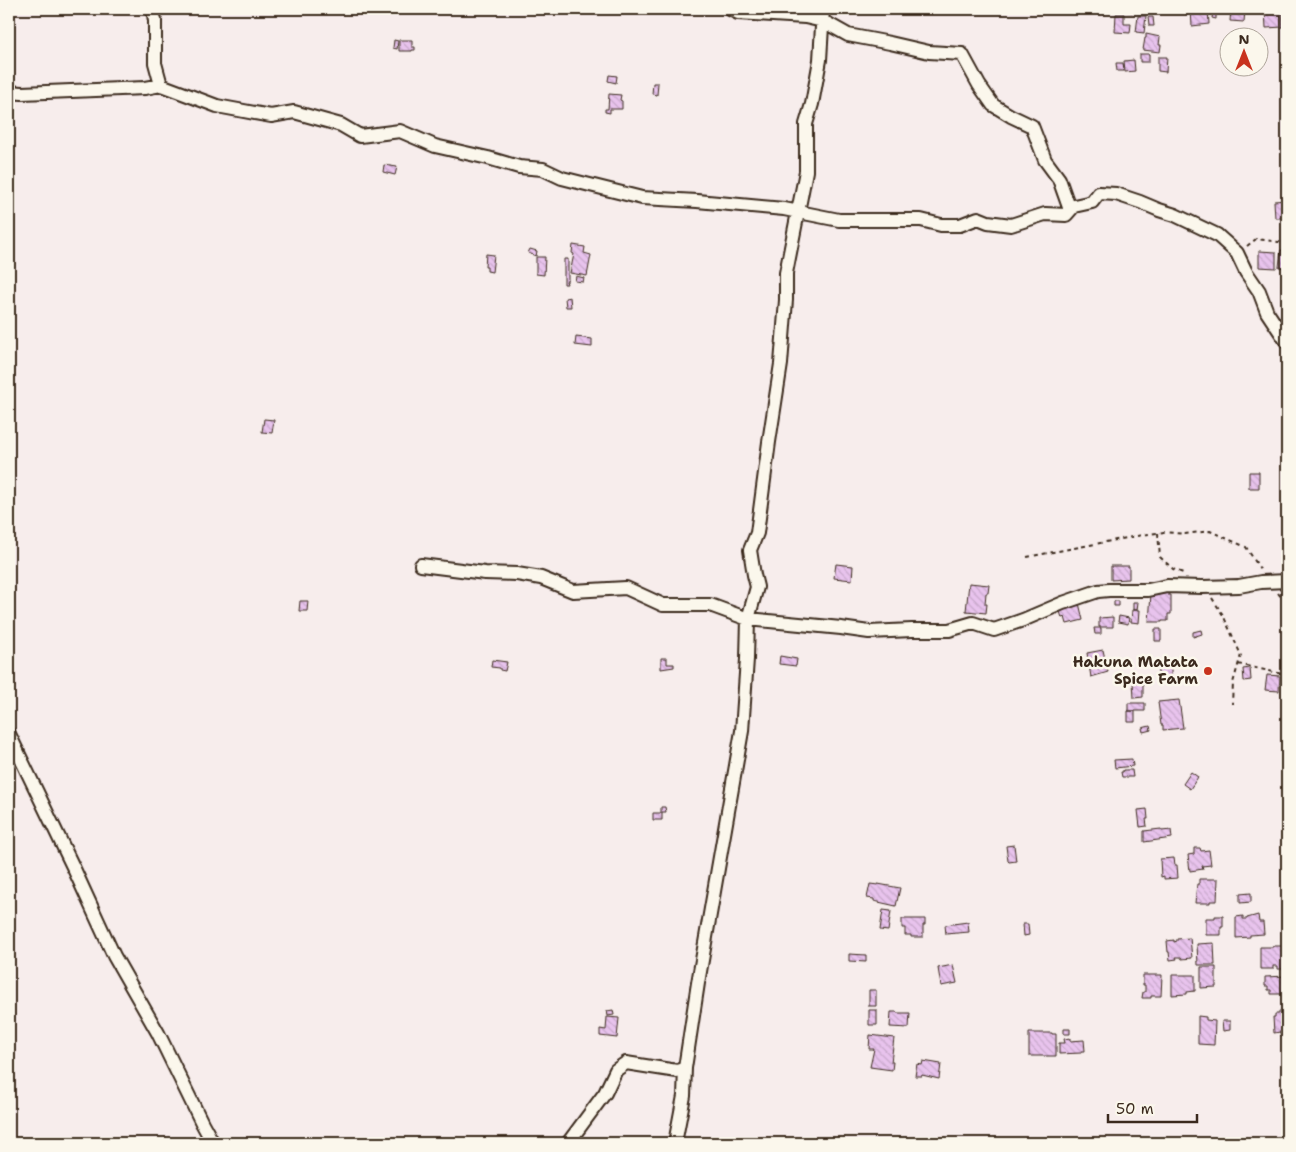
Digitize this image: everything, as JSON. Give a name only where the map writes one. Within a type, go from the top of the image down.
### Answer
[{"type":"street","points":[[153,9],[155,21],[155,63],[161,85]]},
{"type":"street","points":[[730,9],[738,13],[805,18],[823,15],[848,35],[890,42],[928,52],[962,54],[979,85],[993,105],[1032,126],[1045,160],[1059,179],[1070,210]]},
{"type":"street","points":[[675,1143],[684,1096],[698,983],[742,731],[748,619],[757,587],[750,550],[757,533],[781,364],[786,273],[806,171],[806,124],[812,104],[820,60],[823,15]]},
{"type":"street","points":[[9,92],[145,88],[161,85],[217,106],[271,116],[294,112],[341,125],[360,136],[400,131],[435,146],[519,167],[542,169],[562,178],[642,198],[784,209],[839,220],[921,220],[941,225],[960,225],[978,218],[988,222],[1011,225],[1045,214],[1066,215],[1074,206],[1092,202],[1099,193],[1116,194],[1140,202],[1217,235],[1237,253],[1246,272],[1259,291],[1267,312],[1287,342]]},
{"type":"street","points":[[421,565],[541,578],[573,591],[626,588],[663,605],[710,605],[748,619],[869,632],[948,630],[973,623],[994,630],[1023,620],[1063,602],[1098,591],[1148,590],[1166,586],[1239,586],[1261,582],[1287,582]]},
{"type":"street","points":[[9,734],[114,956],[158,1033],[213,1143]]},
{"type":"street","points":[[568,1143],[605,1093],[616,1070],[626,1063],[678,1071],[686,1068]]},
{"type":"path","points":[[1237,253],[1256,239],[1287,243]]},
{"type":"path","points":[[1027,557],[1142,535],[1210,531],[1246,547],[1287,605]]},
{"type":"path","points":[[1158,533],[1160,557],[1173,569],[1189,576]]},
{"type":"path","points":[[1208,591],[1223,615],[1241,655],[1233,683],[1232,704]]},
{"type":"path","points":[[1238,664],[1287,676]]},
{"type":"building","points":[[1115,9],[1142,9],[1142,13],[1115,11]]},
{"type":"building","points":[[1208,9],[1209,24],[1192,26],[1191,10]]},
{"type":"building","points":[[1210,9],[1221,9],[1221,13],[1216,13],[1216,19],[1212,18],[1213,12],[1210,12]]},
{"type":"building","points":[[1231,9],[1245,9],[1244,22],[1230,21]]},
{"type":"building","points":[[1265,9],[1282,9],[1283,27],[1266,28]]},
{"type":"building","points":[[1116,14],[1124,14],[1124,24],[1131,24],[1130,33],[1115,32]]},
{"type":"building","points":[[1138,16],[1146,16],[1144,33],[1136,32]]},
{"type":"building","points":[[1148,17],[1153,17],[1154,26],[1149,26]]},
{"type":"building","points":[[1146,34],[1160,37],[1160,52],[1143,50]]},
{"type":"building","points":[[394,40],[398,41],[397,49],[393,48]]},
{"type":"building","points":[[399,40],[412,40],[412,47],[415,47],[415,50],[399,51]]},
{"type":"building","points":[[1140,54],[1149,54],[1149,62],[1140,62]]},
{"type":"building","points":[[1158,57],[1167,57],[1166,72],[1158,71]]},
{"type":"building","points":[[1134,60],[1135,71],[1125,72],[1124,61]]},
{"type":"building","points":[[1116,63],[1123,63],[1124,71],[1117,71]]},
{"type":"building","points":[[609,75],[617,76],[616,83],[608,81]]},
{"type":"building","points":[[653,83],[658,83],[657,95],[652,94]]},
{"type":"building","points":[[609,94],[621,95],[622,109],[610,109],[610,113],[605,112],[605,109],[608,109]]},
{"type":"building","points":[[384,165],[397,167],[395,175],[383,172]]},
{"type":"building","points":[[1287,200],[1287,218],[1275,218],[1274,201]]},
{"type":"building","points":[[573,245],[585,247],[584,253],[591,255],[587,276],[570,273],[574,254],[572,253]]},
{"type":"building","points":[[530,249],[537,251],[536,256],[528,253]]},
{"type":"building","points":[[1281,250],[1287,251],[1287,268],[1279,267]]},
{"type":"building","points":[[1259,251],[1276,252],[1276,268],[1259,267]]},
{"type":"building","points":[[486,254],[494,255],[492,272],[487,271],[487,267],[485,267]]},
{"type":"building","points":[[536,257],[545,257],[544,275],[536,274]]},
{"type":"building","points":[[564,259],[568,259],[567,284],[564,284]]},
{"type":"building","points":[[576,276],[584,278],[583,282],[575,281]]},
{"type":"building","points":[[570,297],[571,307],[566,307],[565,298]]},
{"type":"building","points":[[576,337],[592,339],[592,347],[575,345]]},
{"type":"building","points":[[264,419],[274,420],[272,433],[262,432]]},
{"type":"building","points":[[1249,472],[1259,472],[1259,488],[1249,488]]},
{"type":"building","points":[[836,564],[853,566],[852,580],[834,578]]},
{"type":"building","points":[[1111,566],[1129,566],[1129,579],[1111,580]]},
{"type":"building","points":[[969,583],[989,585],[988,593],[986,593],[986,613],[966,611]]},
{"type":"building","points":[[1168,592],[1168,595],[1171,595],[1171,614],[1168,614],[1168,621],[1149,622],[1151,594]]},
{"type":"building","points":[[300,601],[308,601],[307,611],[299,611]]},
{"type":"building","points":[[1114,601],[1119,601],[1119,606],[1114,606]]},
{"type":"building","points":[[1133,602],[1138,602],[1137,610],[1133,610]]},
{"type":"building","points":[[1079,603],[1083,620],[1067,624],[1065,617],[1062,618],[1059,608]]},
{"type":"building","points":[[1132,610],[1140,610],[1139,623],[1131,622]]},
{"type":"building","points":[[1119,616],[1129,618],[1128,624],[1118,622]]},
{"type":"building","points":[[1113,617],[1113,627],[1099,627],[1099,618]]},
{"type":"building","points":[[1094,628],[1101,628],[1101,634],[1095,634]]},
{"type":"building","points":[[1155,629],[1161,629],[1161,641],[1155,641]]},
{"type":"building","points":[[1201,630],[1202,634],[1193,637],[1193,632]]},
{"type":"building","points":[[1103,650],[1108,672],[1091,677],[1087,653]]},
{"type":"building","points":[[780,656],[797,659],[796,666],[779,664]]},
{"type":"building","points":[[661,658],[667,658],[667,664],[674,664],[674,667],[661,669]]},
{"type":"building","points":[[492,660],[507,662],[505,671],[500,670],[500,668],[491,667]]},
{"type":"building","points":[[1158,665],[1171,665],[1171,677],[1158,677]]},
{"type":"building","points":[[1250,668],[1251,680],[1244,681],[1243,669]]},
{"type":"building","points":[[1267,675],[1280,676],[1279,691],[1265,690]]},
{"type":"building","points":[[1133,682],[1143,682],[1143,697],[1134,698]]},
{"type":"building","points":[[1179,700],[1183,728],[1163,730],[1158,702]]},
{"type":"building","points":[[1128,703],[1145,703],[1145,711],[1128,711]]},
{"type":"building","points":[[1128,711],[1135,711],[1135,722],[1128,722]]},
{"type":"building","points":[[1150,726],[1151,730],[1143,732],[1142,728]]},
{"type":"building","points":[[1132,759],[1133,766],[1115,768],[1114,760]]},
{"type":"building","points":[[1123,770],[1132,770],[1133,777],[1122,777],[1121,772]]},
{"type":"building","points":[[1191,772],[1198,777],[1190,789],[1183,784]]},
{"type":"building","points":[[661,807],[665,807],[666,812],[662,812],[662,820],[653,820],[653,813],[661,813]]},
{"type":"building","points":[[1147,809],[1147,826],[1140,827],[1138,810]]},
{"type":"building","points":[[1161,829],[1162,831],[1171,830],[1172,838],[1144,842],[1144,831]]},
{"type":"building","points":[[1014,845],[1016,861],[1009,862],[1006,846]]},
{"type":"building","points":[[1194,848],[1200,848],[1201,851],[1209,850],[1211,865],[1202,866],[1203,869],[1190,871],[1188,855],[1194,854]]},
{"type":"building","points":[[1174,858],[1175,865],[1177,865],[1178,878],[1164,879],[1164,876],[1161,877],[1160,859]]},
{"type":"building","points":[[1199,879],[1218,879],[1217,901],[1195,903]]},
{"type":"building","points":[[870,884],[900,888],[896,906],[867,898]]},
{"type":"building","points":[[1251,893],[1251,902],[1240,903],[1240,894]]},
{"type":"building","points":[[883,910],[891,911],[888,931],[880,930]]},
{"type":"building","points":[[1258,915],[1259,922],[1263,922],[1264,934],[1236,938],[1236,917],[1243,916],[1243,919],[1247,919]]},
{"type":"building","points":[[1215,916],[1223,916],[1221,935],[1206,935],[1206,918],[1215,918]]},
{"type":"building","points":[[902,919],[925,919],[923,937],[905,935],[905,928],[902,928]]},
{"type":"building","points":[[968,922],[969,932],[946,934],[945,925]]},
{"type":"building","points":[[1023,924],[1028,924],[1029,935],[1024,936]]},
{"type":"building","points":[[1190,938],[1192,958],[1182,959],[1181,957],[1176,957],[1177,959],[1170,960],[1167,941],[1174,940],[1174,942],[1177,939]]},
{"type":"building","points":[[1214,943],[1215,965],[1198,965],[1197,944]]},
{"type":"building","points":[[1285,946],[1287,969],[1278,969],[1278,966],[1273,966],[1273,969],[1260,969],[1260,947]]},
{"type":"building","points":[[849,954],[866,955],[866,962],[849,961]]},
{"type":"building","points":[[953,965],[957,983],[941,986],[938,968]]},
{"type":"building","points":[[1201,967],[1216,967],[1216,987],[1201,988]]},
{"type":"building","points":[[1143,975],[1162,975],[1161,996],[1142,998],[1143,992],[1145,992]]},
{"type":"building","points":[[1172,975],[1195,975],[1195,991],[1187,992],[1187,994],[1172,995]]},
{"type":"building","points":[[1287,976],[1287,997],[1284,997],[1284,994],[1271,994],[1268,986],[1265,986],[1265,977]]},
{"type":"building","points":[[869,990],[876,990],[876,1006],[869,1006]]},
{"type":"building","points":[[613,1010],[614,1015],[608,1016],[607,1011]]},
{"type":"building","points":[[869,1010],[877,1010],[877,1025],[869,1025]]},
{"type":"building","points":[[1279,1011],[1285,1011],[1285,1015],[1287,1015],[1287,1036],[1281,1036],[1280,1032],[1274,1033],[1273,1017],[1275,1017],[1275,1014],[1279,1014]]},
{"type":"building","points":[[891,1012],[910,1013],[909,1028],[890,1027]]},
{"type":"building","points":[[1198,1016],[1206,1017],[1206,1020],[1215,1021],[1214,1045],[1198,1044]]},
{"type":"building","points":[[607,1017],[619,1018],[617,1038],[600,1036],[600,1029],[606,1030]]},
{"type":"building","points":[[1222,1021],[1230,1021],[1230,1030],[1223,1031]]},
{"type":"building","points":[[1064,1029],[1070,1029],[1070,1034],[1064,1034]]},
{"type":"building","points":[[1029,1033],[1056,1034],[1056,1056],[1029,1056]]},
{"type":"building","points":[[870,1035],[894,1038],[892,1070],[870,1067],[874,1049],[869,1049]]},
{"type":"building","points":[[1070,1038],[1070,1041],[1084,1040],[1085,1051],[1081,1051],[1081,1053],[1059,1054],[1059,1043],[1065,1043],[1064,1039]]},
{"type":"building","points":[[923,1061],[941,1064],[939,1079],[922,1075],[915,1076],[917,1064],[922,1065]]},
{"type":"place","name":"Hakuna Matata Spice Farm","points":[[1208,671]]}]
